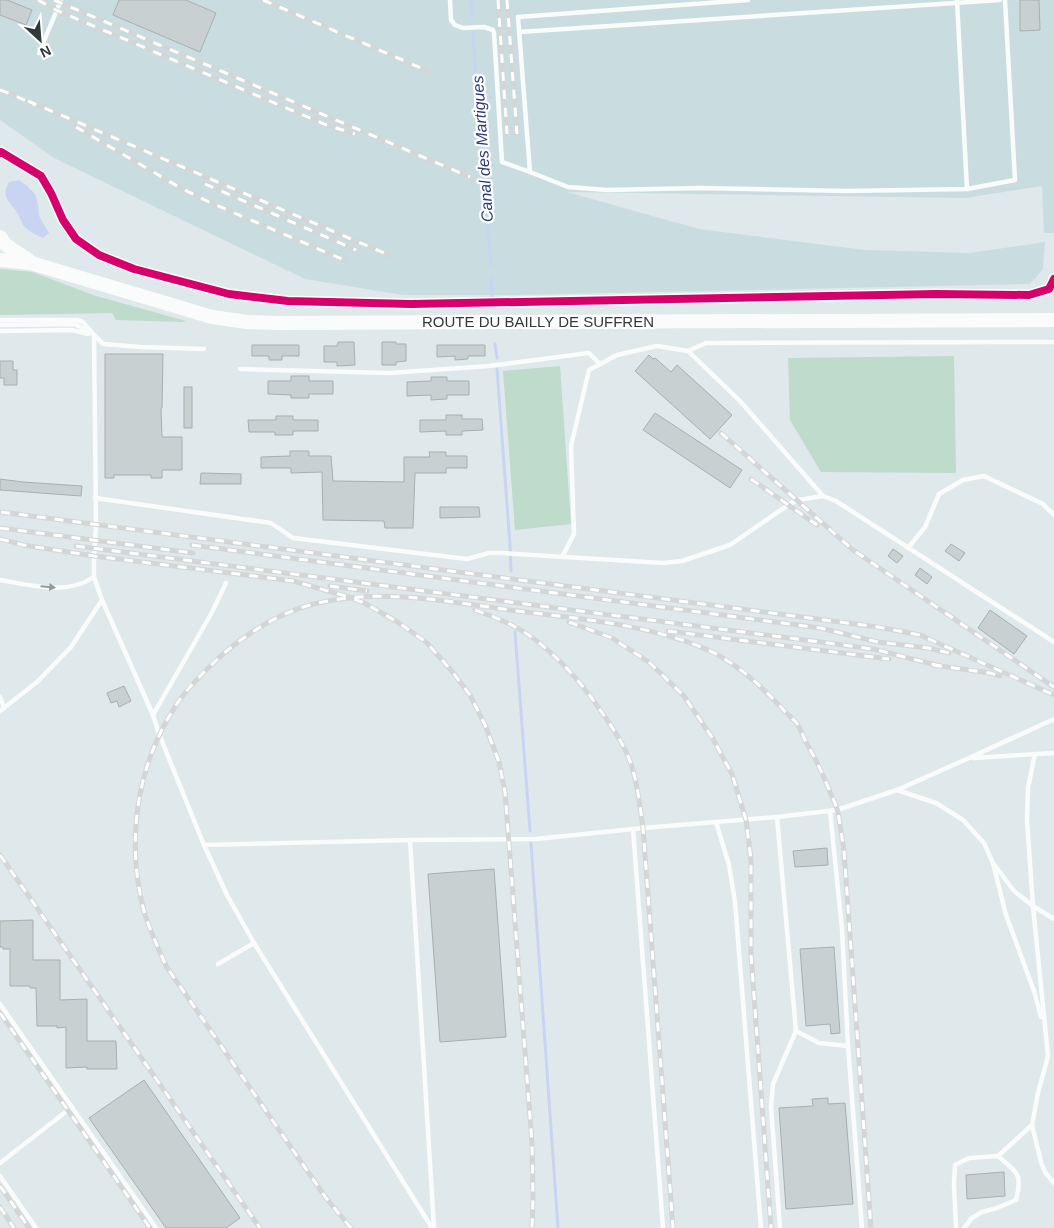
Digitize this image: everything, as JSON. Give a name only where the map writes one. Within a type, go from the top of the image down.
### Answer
[{"type":"main road","name":"ROUTE DU BAILLY DE SUFFREN","points":[[0,237],[6,245],[32,262]]},
{"type":"main road","name":"ROUTE DU BAILLY DE SUFFREN","points":[[0,260],[32,262],[212,318],[247,322],[1054,320]]},
{"type":"street","points":[[0,153],[41,176],[76,239],[99,255],[134,268],[228,294],[288,301],[430,304],[926,295],[1029,295],[1049,288],[1054,279]]},
{"type":"lane","points":[[39,53],[61,0]]},
{"type":"lane","points":[[450,0],[452,20],[455,25],[463,28],[484,27],[493,30],[494,33],[502,162],[568,187],[607,190],[700,188],[846,191],[967,189],[1015,180],[1005,0]]},
{"type":"lane","points":[[530,172],[518,17],[748,0]]},
{"type":"lane","points":[[519,32],[957,1],[1000,0]]},
{"type":"lane","points":[[957,1],[967,189]]},
{"type":"lane","points":[[0,320],[77,320],[82,322],[103,344],[204,349]]},
{"type":"lane","points":[[0,325],[75,324],[94,335]]},
{"type":"lane","points":[[0,331],[72,330],[94,335]]},
{"type":"lane","points":[[94,335],[96,525],[94,577],[102,600],[153,714],[159,734],[204,845],[227,895],[254,943],[433,1228]]},
{"type":"lane","points":[[562,557],[574,534],[571,446],[589,370],[617,355],[657,346],[688,351],[706,344],[1054,342]]},
{"type":"lane","points":[[688,351],[740,401],[823,496],[836,501],[1054,642]]},
{"type":"lane","points":[[240,369],[389,372],[489,366],[588,353],[600,364]]},
{"type":"lane","points":[[908,548],[925,527],[939,494],[963,480],[984,476],[1043,504],[1054,515]]},
{"type":"lane","points":[[95,498],[271,523],[294,538],[467,559],[489,553],[500,553],[663,563],[682,561],[730,544],[788,505],[798,500],[823,496]]},
{"type":"lane","points":[[0,580],[46,588],[65,588],[86,582],[94,577]]},
{"type":"lane","points":[[153,714],[211,614],[226,583]]},
{"type":"lane","points":[[0,697],[2,709],[37,682],[71,647],[102,600]]},
{"type":"lane","points":[[204,845],[536,838],[837,810],[897,790],[1054,719]]},
{"type":"lane","points":[[969,758],[1054,753]]},
{"type":"lane","points":[[1035,754],[1028,788],[1027,820],[1033,906],[1048,1056],[1032,1125],[1041,1162],[1045,1172],[1054,1183]]},
{"type":"lane","points":[[897,790],[936,803],[963,820],[984,843],[993,863],[1006,916],[1034,991],[1045,1033]]},
{"type":"lane","points":[[830,811],[842,929],[848,1046],[862,1228]]},
{"type":"lane","points":[[777,817],[796,1031],[773,1084],[771,1107],[780,1228]]},
{"type":"lane","points":[[716,822],[729,865],[735,902],[761,1228]]},
{"type":"lane","points":[[633,829],[663,1228]]},
{"type":"lane","points":[[410,840],[433,1228]]},
{"type":"lane","points":[[993,863],[1014,891],[1054,919]]},
{"type":"lane","points":[[218,964],[254,943]]},
{"type":"lane","points":[[0,1004],[156,1228]]},
{"type":"lane","points":[[796,1031],[819,1043],[848,1046]]},
{"type":"lane","points":[[0,1163],[72,1107]]},
{"type":"lane","points":[[956,1228],[955,1165],[969,1158],[998,1156],[1032,1125]]},
{"type":"lane","points":[[964,1228],[972,1218],[982,1212],[1016,1200],[1020,1186],[1017,1173],[998,1156]]},
{"type":"lane","points":[[0,1176],[36,1228]]},
{"type":"shaded area","points":[[0,0],[1054,0],[1054,233],[1044,233],[1042,186],[965,198],[567,192],[699,229],[865,250],[969,253],[1045,242],[1043,269],[1030,284],[513,295],[403,295],[305,279],[54,158],[0,120]]},
{"type":"green space","points":[[0,269],[32,272],[96,296],[186,321],[116,320],[112,313],[0,315]]},
{"type":"green space","points":[[954,356],[956,473],[821,472],[790,420],[788,358]]},
{"type":"green space","points":[[560,366],[571,524],[515,530],[503,371]]},
{"type":"water","points":[[19,180],[35,194],[39,216],[49,233],[43,238],[23,225],[19,215],[6,196],[9,182]]},
{"type":"building","points":[[0,0],[7,0],[32,10],[26,25],[0,15]]},
{"type":"building","points":[[119,0],[186,0],[216,13],[200,52],[113,15]]},
{"type":"building","points":[[1020,0],[1039,0],[1040,30],[1020,31]]},
{"type":"building","points":[[338,342],[354,342],[355,365],[337,366],[337,362],[324,362],[324,346],[337,346]]},
{"type":"building","points":[[382,342],[406,344],[406,361],[396,362],[396,365],[382,365]]},
{"type":"building","points":[[252,345],[299,345],[299,356],[282,356],[282,360],[269,360],[269,356],[252,356]]},
{"type":"building","points":[[437,345],[485,345],[485,356],[468,356],[468,359],[455,360],[455,356],[437,357]]},
{"type":"building","points":[[105,354],[163,354],[162,437],[182,437],[182,470],[162,470],[162,478],[151,478],[151,475],[114,475],[114,478],[105,478]]},
{"type":"building","points":[[649,355],[671,372],[677,365],[732,415],[710,439],[635,371]]},
{"type":"building","points":[[0,361],[13,361],[13,370],[17,370],[17,385],[4,385],[4,378],[0,378]]},
{"type":"building","points":[[291,376],[309,376],[309,381],[333,381],[333,394],[309,394],[309,398],[291,398],[291,395],[268,394],[268,381],[291,381]]},
{"type":"building","points":[[431,377],[447,377],[447,381],[469,381],[469,395],[447,395],[447,399],[431,400],[431,395],[407,396],[407,382],[431,381]]},
{"type":"building","points":[[184,387],[192,387],[192,428],[184,428]]},
{"type":"building","points":[[655,413],[742,470],[730,488],[643,430]]},
{"type":"building","points":[[446,415],[462,415],[462,419],[482,419],[483,430],[462,431],[462,435],[446,435],[446,431],[420,432],[420,420],[446,420]]},
{"type":"building","points":[[276,416],[293,416],[293,420],[318,420],[318,431],[293,431],[293,435],[275,435],[275,432],[249,432],[248,420],[276,420]]},
{"type":"building","points":[[290,451],[309,451],[309,456],[331,456],[333,481],[404,482],[404,457],[430,457],[429,452],[446,452],[446,456],[467,456],[467,468],[446,468],[446,473],[415,473],[413,528],[385,528],[384,521],[323,520],[322,472],[291,473],[291,468],[261,468],[261,457],[290,456]]},
{"type":"building","points":[[201,473],[241,474],[241,484],[200,484]]},
{"type":"building","points":[[0,479],[82,486],[81,496],[0,490]]},
{"type":"building","points":[[440,507],[479,507],[480,517],[440,518]]},
{"type":"building","points":[[951,544],[965,553],[959,561],[945,551]]},
{"type":"building","points":[[893,549],[903,556],[897,563],[888,556]]},
{"type":"building","points":[[920,568],[932,577],[927,584],[915,575]]},
{"type":"building","points":[[990,610],[1027,636],[1014,654],[978,628]]},
{"type":"building","points":[[124,686],[131,701],[119,707],[117,701],[111,703],[107,693]]},
{"type":"building","points":[[827,848],[828,865],[795,867],[793,851]]},
{"type":"building","points":[[494,869],[506,1037],[440,1042],[428,874]]},
{"type":"building","points":[[33,920],[33,960],[60,960],[60,1000],[87,999],[87,1041],[116,1041],[117,1069],[66,1068],[66,1027],[37,1026],[36,988],[30,988],[30,986],[10,986],[10,949],[0,947],[0,921]]},
{"type":"building","points":[[834,947],[840,1033],[831,1034],[830,1024],[806,1026],[800,949]]},
{"type":"building","points":[[144,1080],[240,1218],[226,1228],[166,1228],[89,1118]]},
{"type":"building","points":[[828,1098],[828,1104],[845,1103],[853,1204],[786,1209],[779,1108],[813,1106],[812,1099]]},
{"type":"building","points":[[1004,1172],[1005,1196],[967,1199],[966,1175]]},
{"type":"waterway","name":"Canal des Martigues","points":[[471,0],[472,18]]},
{"type":"waterway","name":"Canal des Martigues","points":[[473,33],[491,265]]},
{"type":"waterway","points":[[491,279],[492,296]]},
{"type":"waterway","points":[[495,344],[497,358]]},
{"type":"waterway","points":[[497,369],[511,571]]},
{"type":"waterway","points":[[515,632],[530,831]]},
{"type":"waterway","points":[[531,843],[558,1228]]},
{"type":"railway","points":[[38,0],[56,10],[324,124],[355,134]]},
{"type":"railway","points":[[54,0],[470,177]]},
{"type":"railway","points":[[263,0],[428,71]]},
{"type":"railway","points":[[498,0],[507,134]]},
{"type":"railway","points":[[507,0],[517,134]]},
{"type":"railway","points":[[0,90],[35,105]]},
{"type":"railway","points":[[28,101],[391,256]]},
{"type":"railway","points":[[76,127],[179,187],[209,202],[344,260]]},
{"type":"railway","points":[[205,184],[356,250]]},
{"type":"railway","points":[[721,433],[853,550],[1054,687]]},
{"type":"railway","points":[[751,479],[817,525]]},
{"type":"railway","points":[[1,512],[878,627],[920,635],[1054,695]]},
{"type":"railway","points":[[0,528],[193,553]]},
{"type":"railway","points":[[0,539],[23,545],[94,556],[293,581],[349,597],[396,621],[426,642],[451,670],[470,695],[485,725],[499,762],[505,792],[532,1143],[532,1228]]},
{"type":"railway","points":[[192,545],[820,628],[878,642],[928,648],[949,653]]},
{"type":"railway","points":[[76,546],[873,649],[940,666]]},
{"type":"railway","points":[[330,586],[367,591]]},
{"type":"railway","points":[[351,1228],[326,1198],[166,966],[144,912],[136,868],[135,842],[141,791],[156,743],[167,720],[181,698],[201,675],[223,654],[244,638],[290,612],[314,604],[339,599],[390,596],[441,600],[589,620],[637,628],[683,641],[717,654],[737,667],[764,690],[796,722],[819,766],[838,812],[844,851],[871,1228]]},
{"type":"railway","points":[[475,610],[518,628],[536,640],[558,659],[603,714],[629,757],[637,788],[643,828],[673,1228]]},
{"type":"railway","points":[[569,622],[612,638],[650,663],[684,696],[713,739],[732,774],[746,820],[751,860],[751,954],[771,1228]]},
{"type":"railway","points":[[668,631],[889,659]]},
{"type":"railway","points":[[933,665],[1000,676]]},
{"type":"railway","points":[[0,855],[260,1228]]},
{"type":"railway","points":[[0,1013],[150,1228]]},
{"type":"railway","points":[[0,1186],[29,1228]]},
{"type":"railway","points":[[0,1207],[14,1228]]},
{"type":"cycle path","points":[[0,153],[41,176],[63,220],[76,239],[99,255],[134,269],[229,294],[288,301],[411,304],[936,294],[1029,295],[1049,289],[1054,279]]}]
